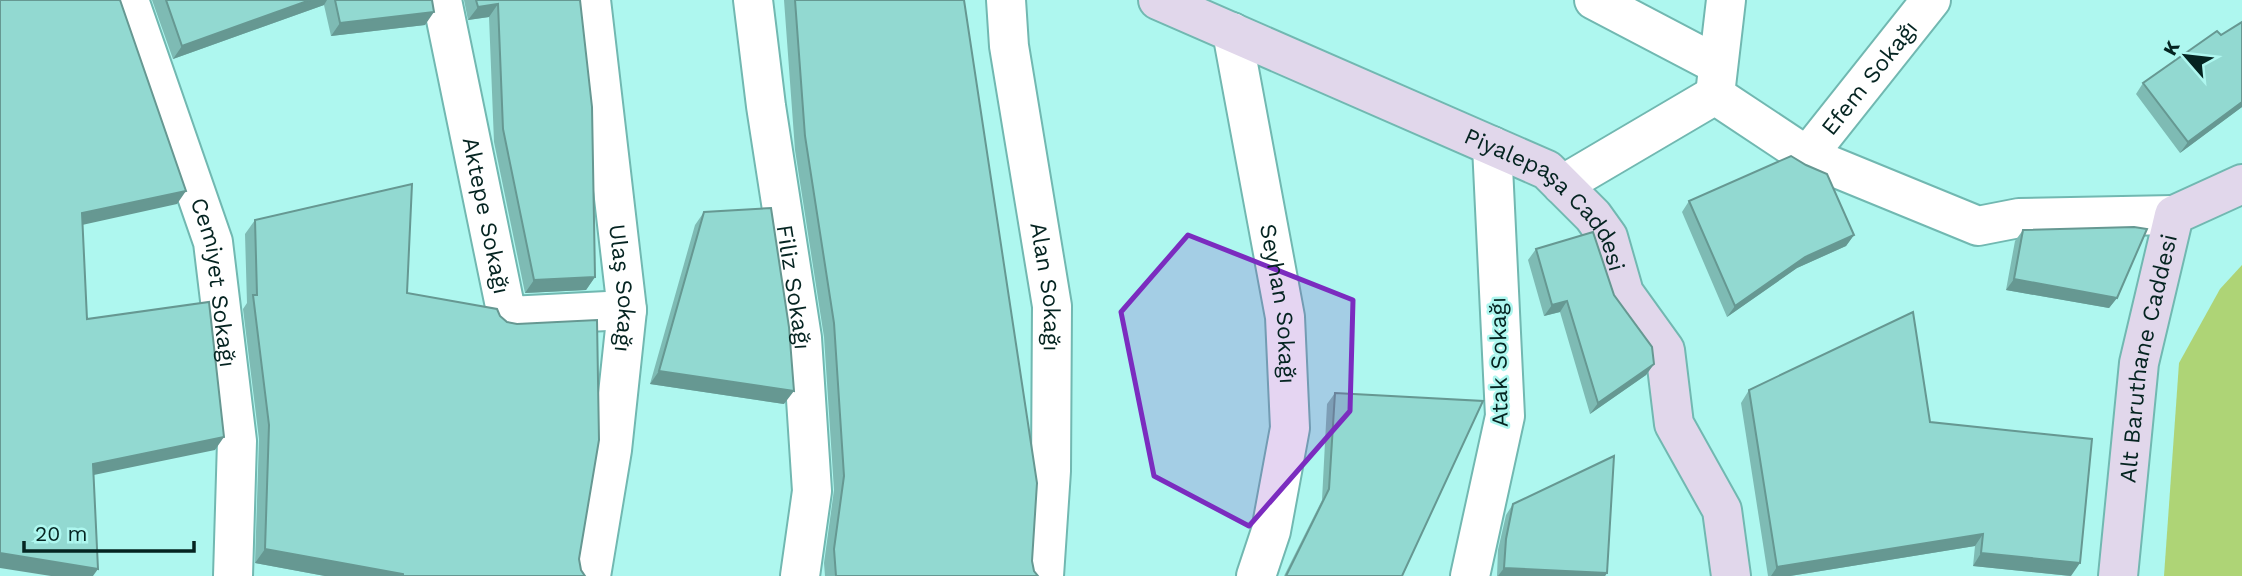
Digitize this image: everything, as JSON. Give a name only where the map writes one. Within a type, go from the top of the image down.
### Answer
[{"type":"street","name":"Cemiyet Sokağı","points":[[129,0],[213,242],[237,441],[233,576]]},
{"type":"street","name":"Aktepe Sokağı","points":[[442,0],[507,316],[627,310]]},
{"type":"street","name":"Ulaş Sokağı","points":[[591,0],[627,310],[612,450],[591,576]]},
{"type":"street","name":"Filiz Sokağı","points":[[753,0],[766,106],[802,338],[812,491],[800,576]]},
{"type":"street","name":"Alan Sokağı","points":[[1006,0],[1009,46],[1052,306],[1051,471],[1044,576]]},
{"type":"street","name":"Piyalepaşa Caddesi","points":[[1158,0],[1547,170],[1593,216],[1608,237],[1624,293],[1665,350],[1674,424],[1722,510],[1731,576]]},
{"type":"street","points":[[1594,0],[1717,80],[1807,156],[1978,226],[2019,218],[2174,215]]},
{"type":"street","points":[[1562,185],[1717,80],[1726,0]]},
{"type":"street","name":"Efem Sokağı","points":[[1807,156],[1931,0]]},
{"type":"street","name":"Seyhan Sokağı","points":[[1231,32],[1285,317],[1287,358],[1290,428],[1271,531],[1256,576]]},
{"type":"street","name":"Atak Sokağı","points":[[1470,576],[1505,416],[1492,146]]},
{"type":"street","name":"Alt Baruthane Caddesi","points":[[2118,576],[2139,363],[2174,215],[2242,184]]},
{"type":"highlighted area","points":[[1188,235],[1353,300],[1350,411],[1249,526],[1154,476],[1121,312]]},
{"type":"green space","points":[[2242,265],[2242,576],[2164,576],[2179,363],[2220,289]]},
{"type":"building","points":[[0,0],[120,0],[186,191],[82,213],[87,319],[209,302],[224,437],[93,464],[98,569],[0,553]]},
{"type":"building","points":[[166,0],[310,0],[182,46]]},
{"type":"building","points":[[335,0],[432,0],[434,12],[340,23]]},
{"type":"building","points":[[476,0],[580,0],[592,107],[595,277],[534,280],[503,129],[498,4],[478,7]]},
{"type":"building","points":[[795,0],[964,0],[1037,483],[1032,561],[1038,576],[836,576],[834,549],[844,476],[834,323],[805,136]]},
{"type":"building","points":[[2242,22],[2242,102],[2188,142],[2143,83],[2217,31],[2221,35]]},
{"type":"building","points":[[1791,156],[1827,174],[1854,235],[1805,257],[1735,306],[1689,201]]},
{"type":"building","points":[[412,184],[407,293],[497,309],[507,322],[517,324],[597,320],[599,440],[579,559],[585,576],[403,576],[265,549],[269,425],[253,295],[257,295],[255,220]]},
{"type":"building","points":[[771,208],[789,327],[794,391],[659,371],[704,212]]},
{"type":"building","points":[[2134,227],[2147,229],[2117,298],[2014,279],[2023,230]]},
{"type":"building","points":[[1593,232],[1614,295],[1652,347],[1654,364],[1598,403],[1567,301],[1552,305],[1536,249]]},
{"type":"building","points":[[1913,312],[1930,422],[2092,439],[2080,563],[1981,553],[1983,534],[1777,567],[1749,390]]},
{"type":"building","points":[[1335,393],[1483,401],[1402,576],[1286,576],[1329,489]]},
{"type":"building","points":[[1614,456],[1607,573],[1504,568],[1513,504]]}]
